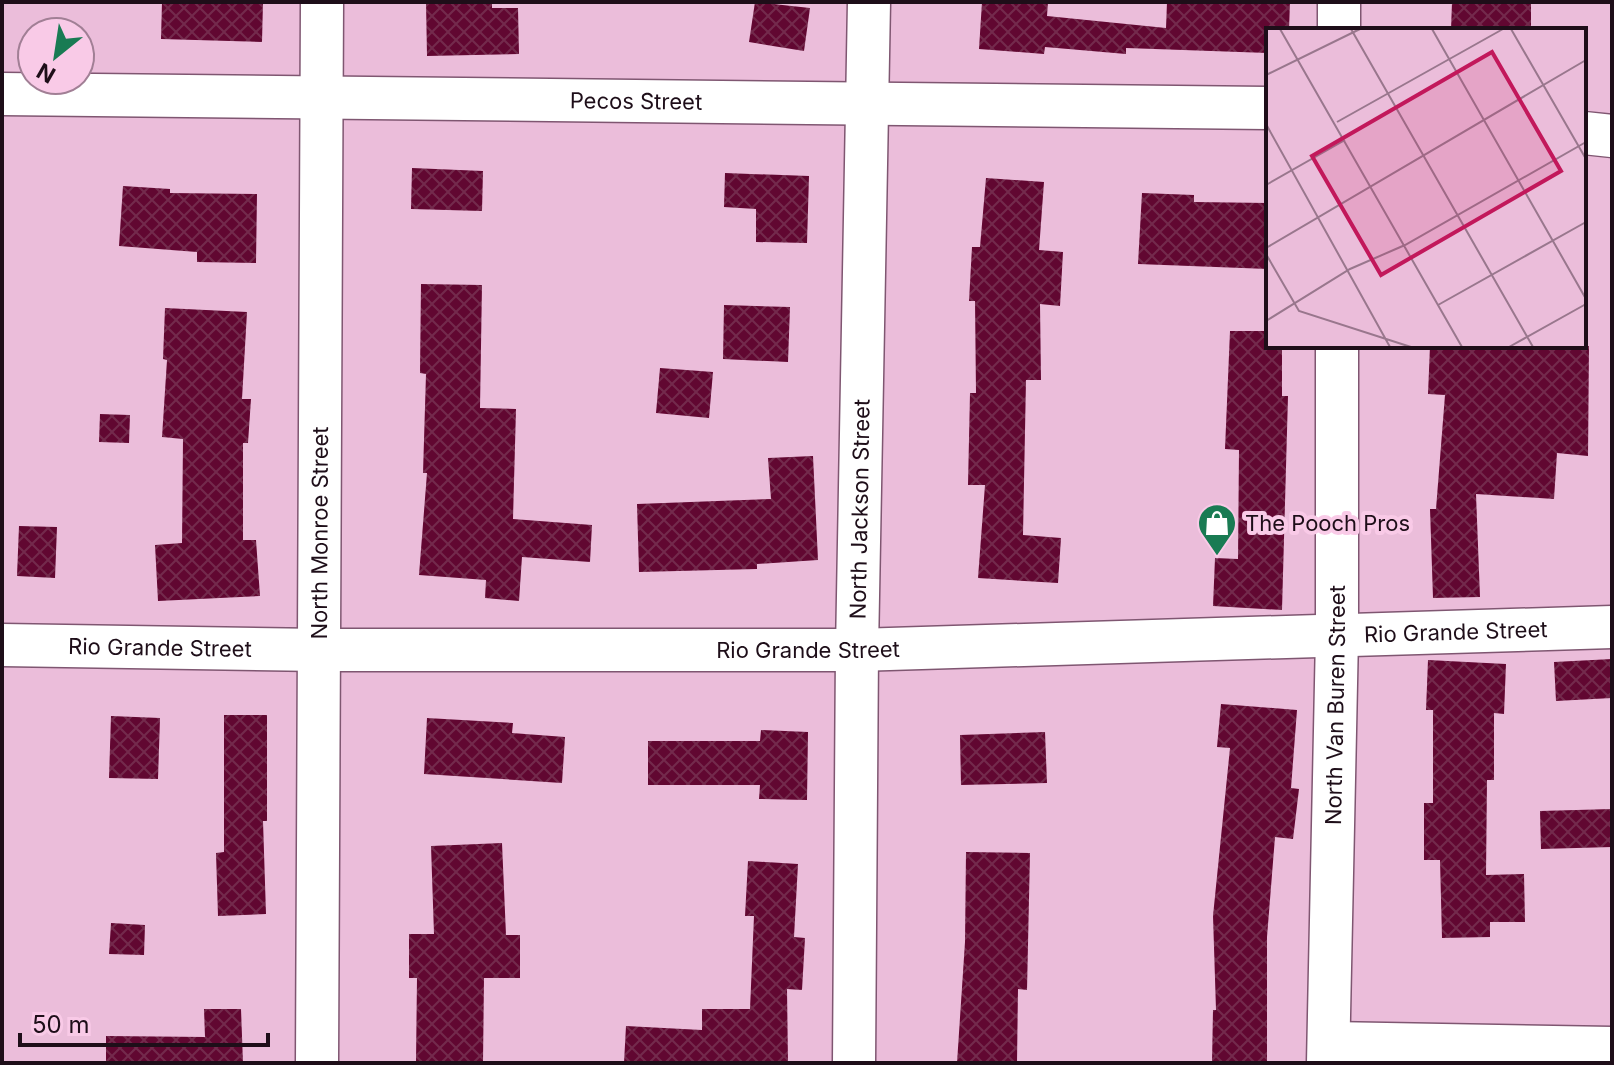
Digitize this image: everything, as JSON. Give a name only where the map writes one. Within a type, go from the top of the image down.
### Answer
[{"type":"street","name":"North Monroe Street","points":[[317,1063],[322,2]]},
{"type":"street","name":"North Jackson Street","points":[[854,1063],[857,650],[869,2]]},
{"type":"street","points":[[1339,2],[1339,28]]},
{"type":"street","name":"Pecos Street","points":[[2,94],[1266,108]]},
{"type":"street","points":[[1586,133],[1612,136]]},
{"type":"street","name":"North Van Buren Street","points":[[1329,1053],[1337,636],[1337,348]]},
{"type":"street","name":"Rio Grande Street","points":[[2,645],[320,650],[857,650],[1612,627]]},
{"type":"street","points":[[1329,1053],[1612,1048]]},
{"type":"building","points":[[162,2],[263,2],[262,42],[161,39]]},
{"type":"building","points":[[426,2],[492,2],[492,8],[518,8],[519,54],[427,56]]},
{"type":"building","points":[[755,2],[810,8],[804,51],[749,42]]},
{"type":"building","points":[[982,2],[1048,2],[1047,16],[1166,28],[1167,2],[1290,2],[1289,28],[1266,28],[1266,53],[1126,48],[1126,54],[1045,47],[1044,54],[979,49]]},
{"type":"building","points":[[1452,2],[1531,2],[1531,28],[1451,28]]},
{"type":"building","points":[[412,168],[483,171],[482,211],[411,209]]},
{"type":"building","points":[[725,173],[809,176],[807,243],[756,242],[756,209],[724,207]]},
{"type":"building","points":[[986,178],[1044,182],[1039,250],[1063,252],[1060,306],[1040,304],[1041,380],[1026,380],[1023,535],[1061,538],[1058,583],[978,578],[985,485],[968,485],[970,393],[976,393],[975,301],[969,301],[972,247],[980,247]]},
{"type":"building","points":[[123,186],[170,189],[170,193],[257,194],[256,263],[197,262],[197,252],[119,246]]},
{"type":"building","points":[[1142,193],[1194,195],[1194,202],[1266,203],[1266,269],[1138,264]]},
{"type":"building","points":[[421,284],[482,285],[480,408],[516,409],[513,519],[592,525],[590,562],[522,557],[519,601],[485,598],[486,580],[419,575],[427,473],[423,473],[426,374],[420,373]]},
{"type":"building","points":[[724,305],[790,307],[788,362],[723,359]]},
{"type":"building","points":[[165,308],[247,312],[242,399],[251,399],[248,443],[243,443],[243,540],[256,540],[260,596],[158,601],[155,545],[182,543],[183,439],[162,437],[167,360],[163,359]]},
{"type":"building","points":[[1230,331],[1266,331],[1266,348],[1282,348],[1282,396],[1288,396],[1282,610],[1213,606],[1215,558],[1238,559],[1239,450],[1225,449]]},
{"type":"building","points":[[1589,346],[1588,456],[1557,453],[1554,499],[1476,494],[1480,597],[1433,598],[1430,509],[1436,509],[1445,395],[1428,394],[1430,348]]},
{"type":"building","points":[[660,368],[713,372],[709,418],[656,413]]},
{"type":"building","points":[[100,414],[130,415],[129,443],[99,442]]},
{"type":"building","points":[[813,456],[818,560],[757,564],[757,569],[639,572],[637,504],[771,499],[768,458]]},
{"type":"building","points":[[19,526],[57,527],[55,578],[17,576]]},
{"type":"building","points":[[1612,659],[1612,698],[1556,701],[1554,662]]},
{"type":"building","points":[[1428,660],[1506,664],[1504,714],[1494,713],[1494,780],[1487,780],[1486,875],[1524,874],[1525,922],[1490,922],[1490,937],[1442,938],[1440,860],[1424,860],[1424,803],[1433,803],[1433,710],[1426,710]]},
{"type":"building","points":[[1221,704],[1297,710],[1291,788],[1299,789],[1293,839],[1275,837],[1267,937],[1267,1063],[1212,1063],[1213,1010],[1216,1010],[1213,916],[1230,748],[1217,747]]},
{"type":"building","points":[[224,715],[267,715],[267,821],[263,821],[266,914],[218,916],[216,853],[224,852]]},
{"type":"building","points":[[111,716],[160,718],[158,779],[109,778]]},
{"type":"building","points":[[427,718],[513,723],[512,733],[565,737],[562,783],[424,774]]},
{"type":"building","points":[[761,730],[808,732],[807,800],[759,799],[760,785],[648,785],[648,741],[760,741]]},
{"type":"building","points":[[1045,732],[1047,783],[961,785],[960,735]]},
{"type":"building","points":[[1612,809],[1612,847],[1541,849],[1540,811]]},
{"type":"building","points":[[502,843],[506,935],[520,935],[520,978],[484,978],[483,1063],[416,1062],[417,978],[409,978],[409,934],[434,934],[431,846]]},
{"type":"building","points":[[966,852],[1030,853],[1027,990],[1018,989],[1017,1063],[957,1063],[965,942]]},
{"type":"building","points":[[748,861],[798,864],[794,937],[805,938],[802,990],[787,989],[788,1063],[624,1063],[626,1026],[702,1030],[702,1009],[750,1009],[754,916],[745,916]]},
{"type":"building","points":[[111,923],[145,925],[144,955],[109,954]]},
{"type":"building","points":[[204,1009],[241,1009],[243,1063],[106,1063],[106,1036],[205,1037]]},
{"type":"place","name":"The Pooch Pros","points":[[1217,557]]}]
